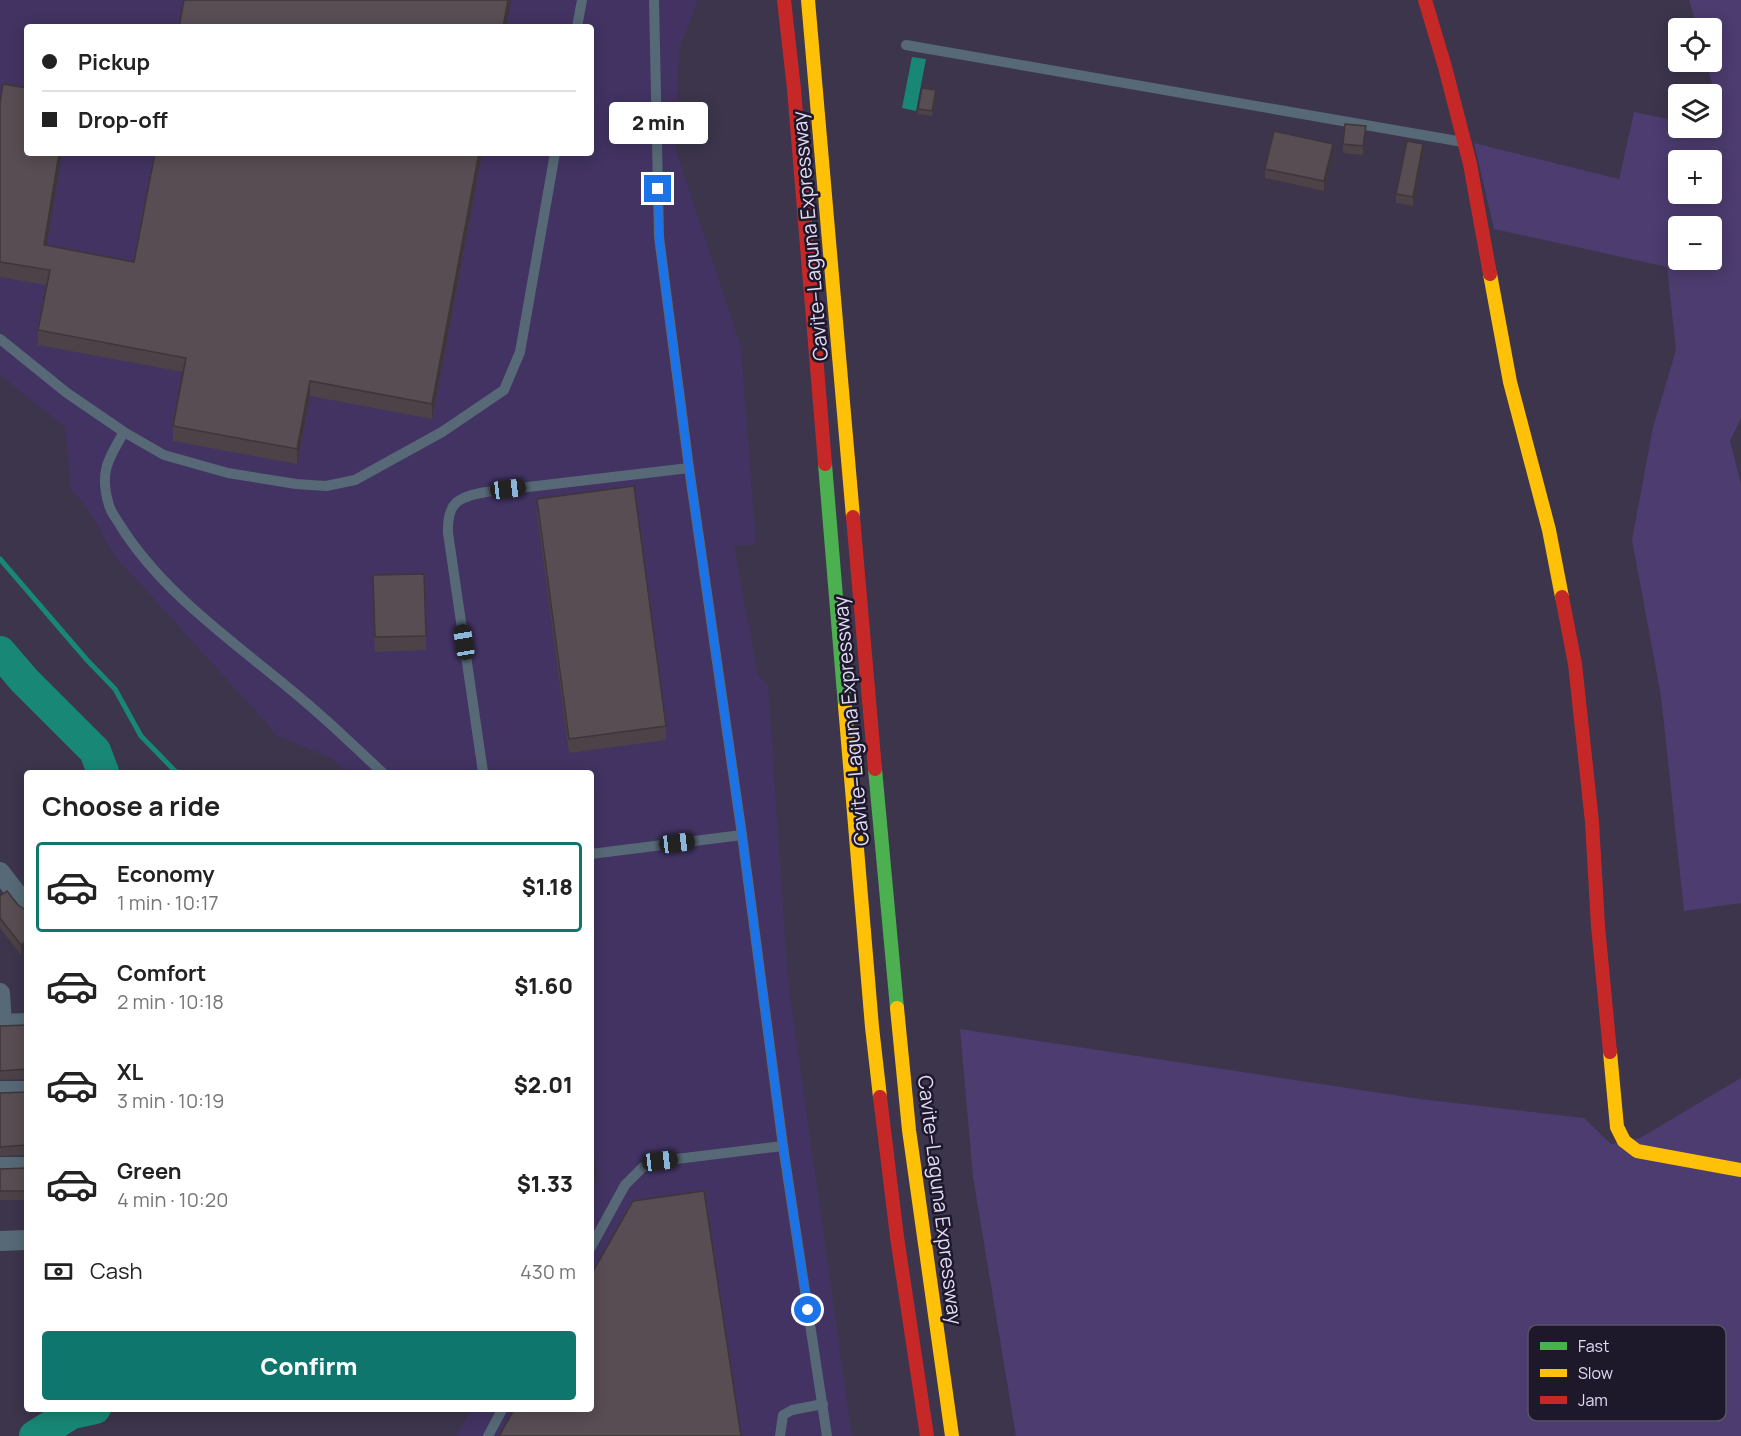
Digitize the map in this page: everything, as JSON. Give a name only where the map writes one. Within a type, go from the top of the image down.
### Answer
[{"type":"main road","name":"Cavite–Laguna Expressway","points":[[784,0],[794,88],[871,1016],[899,1248],[927,1436]]},
{"type":"main road","name":"Cavite–Laguna Expressway","points":[[808,0],[886,899],[909,1130],[952,1436]]},
{"type":"main road","points":[[1425,0],[1470,164],[1510,382],[1549,530],[1575,664],[1592,822],[1599,937],[1617,1127],[1624,1141],[1637,1151],[1741,1170]]},
{"type":"street","points":[[0,872],[24,903]]},
{"type":"street","points":[[0,993],[1,1024],[24,1023]]},
{"type":"street","points":[[0,1091],[24,1091]]},
{"type":"street","points":[[0,1167],[24,1167]]},
{"type":"street","points":[[0,1241],[24,1240]]},
{"type":"lane","points":[[578,24],[582,0]]},
{"type":"lane","points":[[654,0],[659,237],[783,1146],[828,1436]]},
{"type":"lane","points":[[906,45],[1463,142]]},
{"type":"lane","points":[[0,339],[67,393],[124,432],[164,455],[228,473],[296,484],[326,486],[355,480],[442,432],[504,390],[520,352],[554,156]]},
{"type":"lane","points":[[124,432],[107,460],[105,473],[108,504],[124,534],[148,565],[188,603],[318,713],[380,770]]},
{"type":"lane","points":[[483,770],[448,533],[447,522],[452,506],[459,499],[486,492],[689,468]]},
{"type":"lane","points":[[594,854],[742,835]]},
{"type":"lane","points":[[594,1242],[625,1185],[643,1167],[660,1161],[783,1146]]},
{"type":"lane","points":[[780,1436],[783,1415],[792,1410],[823,1404]]},
{"type":"lane","points":[[488,1436],[501,1412]]},
{"type":"shaded area","points":[[0,0],[698,0],[679,49],[676,149],[741,348],[756,545],[734,545],[758,676],[768,685],[788,981],[852,1436],[456,1436],[470,1412],[594,1412],[594,1185],[598,1178],[594,1149],[594,770],[345,770],[331,758],[278,736],[114,555],[89,511],[71,489],[65,427],[0,375]]},
{"type":"shaded area","points":[[1689,0],[1741,0],[1741,418],[1730,441],[1741,484],[1741,903],[1684,911],[1661,696],[1632,540],[1653,427],[1676,350],[1667,267],[1494,229],[1474,143],[1619,179],[1634,112],[1668,119],[1668,138],[1722,138],[1722,84],[1712,84],[1709,72],[1722,72],[1722,18],[1694,18]]},
{"type":"shaded area","points":[[912,57],[926,59],[916,111],[902,108]]},
{"type":"shaded area","points":[[960,1029],[1420,1099],[1584,1118],[1611,1144],[1640,1138],[1741,1078],[1741,1436],[1016,1436],[973,1177]]},
{"type":"building","points":[[184,0],[508,0],[504,24],[180,24]]},
{"type":"building","points":[[3,84],[24,88],[24,156],[59,156],[44,245],[134,262],[154,156],[478,156],[432,404],[310,381],[297,449],[173,426],[186,358],[38,330],[50,270],[0,262],[0,103]]},
{"type":"building","points":[[922,88],[936,90],[932,111],[918,109]]},
{"type":"building","points":[[1345,124],[1366,126],[1363,146],[1343,144]]},
{"type":"building","points":[[1274,131],[1333,144],[1324,181],[1265,169]]},
{"type":"building","points":[[1407,141],[1423,144],[1413,197],[1396,194]]},
{"type":"building","points":[[634,486],[666,726],[569,739],[537,499]]},
{"type":"building","points":[[424,574],[426,636],[375,637],[373,575]]},
{"type":"building","points":[[7,891],[24,909],[24,942],[21,945],[0,918],[0,896]]},
{"type":"building","points":[[24,1025],[24,1069],[0,1071],[0,1026]]},
{"type":"building","points":[[24,1092],[24,1145],[0,1147],[0,1093]]},
{"type":"building","points":[[24,1168],[24,1191],[0,1191],[0,1169]]},
{"type":"building","points":[[704,1191],[741,1436],[499,1436],[513,1412],[594,1412],[594,1270],[633,1201]]},
{"type":"waterway","points":[[0,559],[115,689],[141,736],[174,770]]},
{"type":"waterway","points":[[0,652],[24,680],[95,751],[102,770]]},
{"type":"waterway","points":[[35,1436],[77,1412]]},
{"type":"traffic: fast","points":[[825,464],[845,706]]},
{"type":"traffic: fast","points":[[875,769],[897,1008]]},
{"type":"traffic: slow","points":[[808,0],[853,517]]},
{"type":"traffic: slow","points":[[1490,274],[1510,382],[1549,530],[1562,597]]},
{"type":"traffic: slow","points":[[845,706],[880,1097]]},
{"type":"traffic: slow","points":[[897,1008],[909,1130],[952,1436]]},
{"type":"traffic: slow","points":[[1610,1052],[1617,1127],[1624,1141],[1637,1151],[1741,1170]]},
{"type":"traffic: jam","points":[[784,0],[794,89],[825,464]]},
{"type":"traffic: jam","points":[[1425,0],[1470,164],[1490,274]]},
{"type":"traffic: jam","points":[[853,517],[875,769]]},
{"type":"traffic: jam","points":[[1562,597],[1575,664],[1592,822],[1598,926],[1610,1052]]},
{"type":"traffic: jam","points":[[880,1097],[897,1237],[927,1436]]},
{"type":"route","points":[[658,189],[659,237],[689,468],[742,835],[783,1146],[808,1310]]}]
